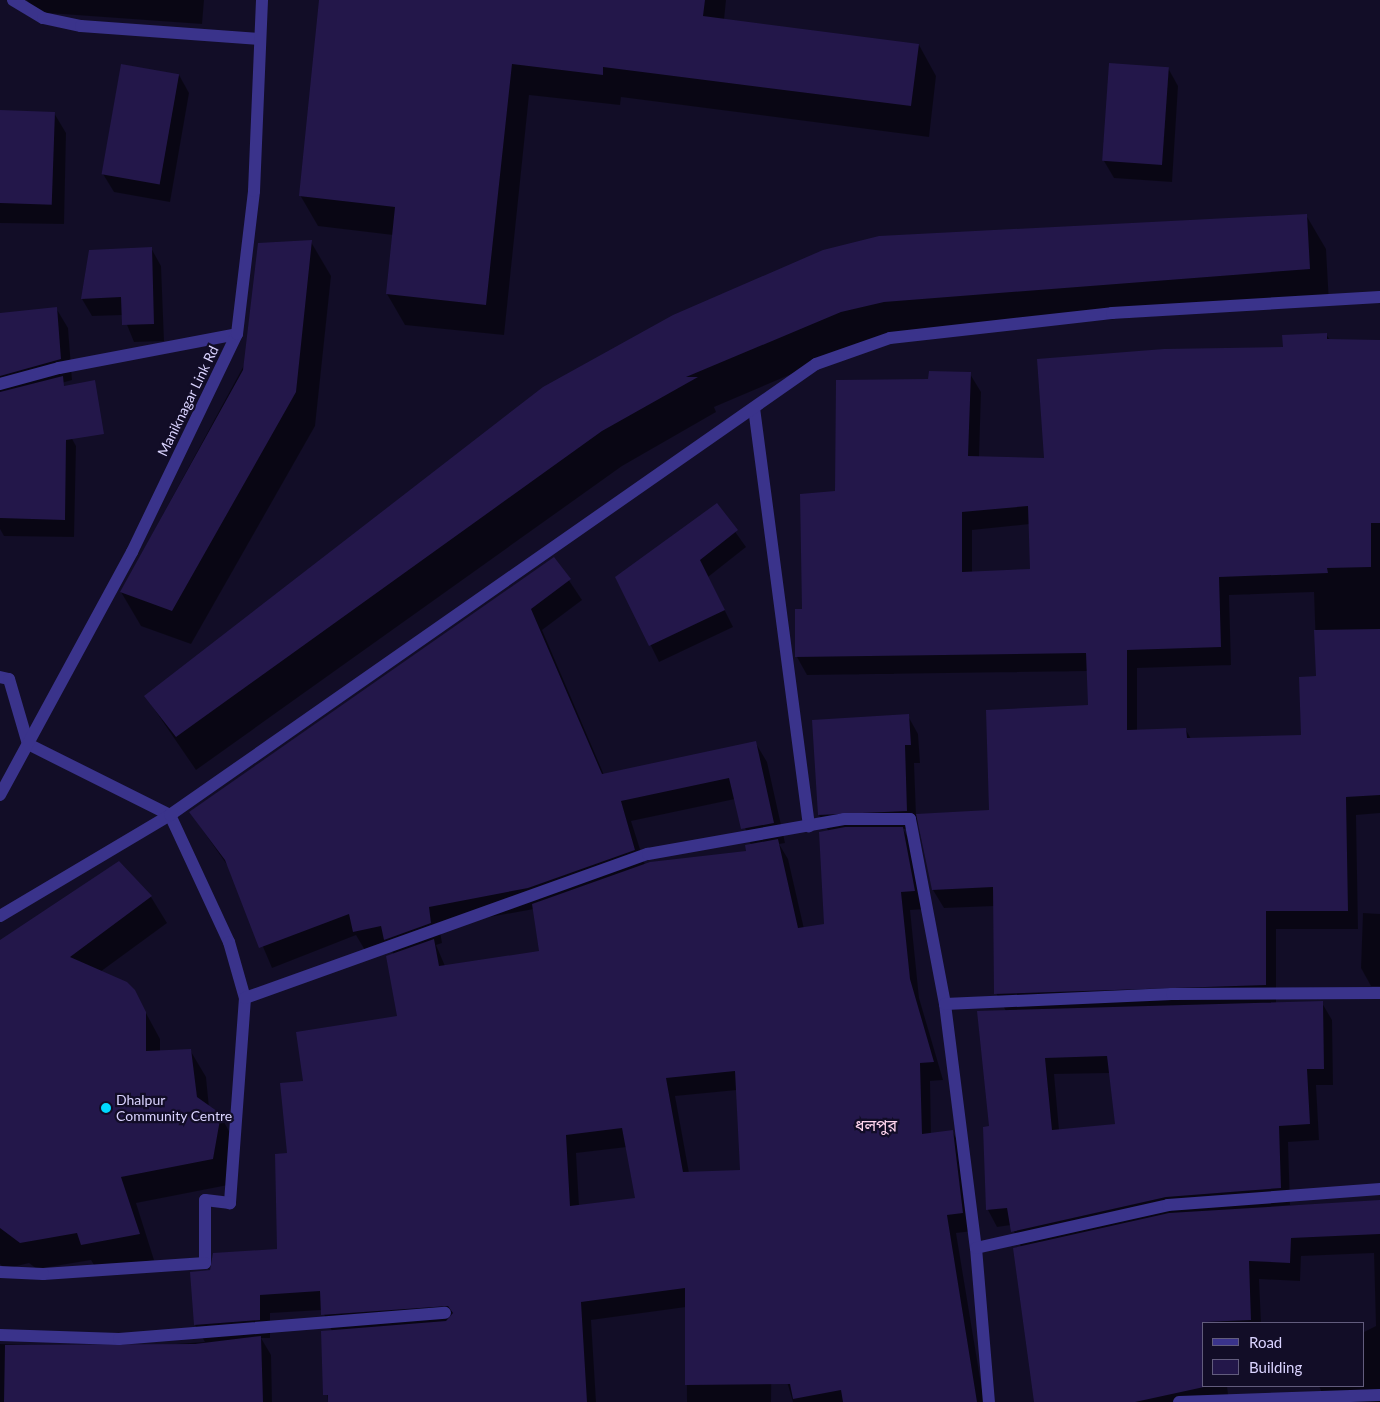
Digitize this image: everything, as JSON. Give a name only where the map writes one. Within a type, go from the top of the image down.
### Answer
[{"type":"street","points":[[13,0],[43,18],[81,26],[260,39]]},
{"type":"street","name":"Maniknagar Link Rd","points":[[0,795],[132,552],[237,334],[254,191],[262,0]]},
{"type":"street","points":[[0,916],[170,815],[816,364],[890,338],[1112,313],[1380,297]]},
{"type":"street","points":[[0,384],[58,368],[237,334]]},
{"type":"street","points":[[754,408],[809,826]]},
{"type":"street","points":[[0,677],[9,679],[28,744],[170,815],[229,942],[245,998],[230,1202],[205,1200],[205,1262],[43,1274],[0,1272]]},
{"type":"street","points":[[245,998],[648,854],[844,819],[910,819],[945,1004],[976,1248],[989,1402]]},
{"type":"street","points":[[945,1004],[1172,994],[1380,993]]},
{"type":"street","points":[[976,1248],[1168,1205],[1380,1189]]},
{"type":"street","points":[[0,1335],[119,1339],[445,1313]]},
{"type":"street","points":[[1179,1402],[1380,1395]]},
{"type":"building","points":[[319,0],[705,0],[703,16],[919,44],[911,106],[603,67],[603,75],[512,64],[486,305],[386,294],[395,207],[299,196]]},
{"type":"building","points":[[1109,63],[1169,67],[1162,165],[1102,161]]},
{"type":"building","points":[[121,64],[179,74],[160,185],[102,174]]},
{"type":"building","points":[[0,110],[55,112],[52,205],[0,203]]},
{"type":"building","points":[[1307,214],[1310,269],[884,302],[841,312],[686,377],[698,377],[602,431],[176,737],[144,696],[543,387],[673,315],[823,250],[879,236]]},
{"type":"building","points":[[312,240],[296,392],[172,611],[120,592],[243,370],[258,243]]},
{"type":"building","points":[[152,247],[154,324],[122,325],[121,297],[81,299],[89,250]]},
{"type":"building","points":[[57,307],[61,359],[0,376],[0,313]]},
{"type":"building","points":[[1327,333],[1327,339],[1380,340],[1380,523],[1371,523],[1371,567],[1327,568],[1328,573],[1219,577],[1221,647],[1127,650],[1127,730],[1186,728],[1187,738],[1301,735],[1299,677],[1316,676],[1314,630],[1380,629],[1380,795],[1346,797],[1348,911],[1266,911],[1266,985],[994,994],[993,887],[932,890],[916,814],[989,810],[986,710],[1088,705],[1086,653],[795,657],[795,609],[802,609],[800,494],[835,491],[836,380],[928,379],[929,371],[971,372],[968,456],[1044,458],[1037,359],[1164,349],[1283,347],[1282,335]],"holes":[[[1028,506],[1030,569],[962,572],[962,512]]]},
{"type":"building","points":[[63,376],[64,386],[95,380],[104,434],[66,440],[65,520],[0,518],[0,392]]},
{"type":"building","points":[[717,503],[738,530],[700,560],[725,610],[649,646],[615,577]]},
{"type":"building","points":[[554,557],[571,579],[531,609],[602,774],[756,741],[774,823],[741,829],[729,778],[621,801],[635,850],[528,888],[429,907],[431,923],[384,940],[381,926],[353,932],[349,914],[259,948],[225,860],[189,812]]},
{"type":"building","points":[[909,714],[911,745],[905,745],[907,811],[818,815],[812,720]]},
{"type":"building","points":[[845,827],[903,827],[915,891],[901,892],[910,979],[934,1062],[920,1063],[922,1134],[953,1130],[963,1213],[947,1215],[977,1402],[843,1402],[841,1390],[793,1399],[790,1384],[685,1385],[685,1288],[581,1302],[587,1402],[328,1402],[328,1395],[323,1395],[321,1331],[446,1321],[453,1313],[448,1306],[321,1315],[320,1291],[260,1295],[260,1320],[194,1325],[190,1272],[210,1270],[213,1253],[277,1249],[275,1154],[287,1153],[280,1083],[303,1081],[296,1032],[397,1016],[386,956],[434,939],[439,966],[539,951],[532,904],[650,862],[746,851],[745,845],[778,839],[798,928],[824,924],[819,832]],"holes":[[[735,1071],[740,1170],[683,1172],[666,1078]],[[622,1128],[635,1198],[570,1206],[566,1135]]]},
{"type":"building","name":"Dhalpur Community Centre","points":[[119,861],[152,896],[70,957],[127,982],[135,990],[146,1012],[146,1051],[191,1049],[197,1097],[221,1114],[213,1159],[121,1177],[140,1234],[81,1245],[77,1233],[20,1243],[0,1228],[0,940]]},
{"type":"building","points":[[1323,1001],[1324,1069],[1307,1069],[1310,1124],[1279,1126],[1281,1188],[1166,1197],[1011,1232],[1007,1208],[986,1210],[983,1127],[989,1126],[977,1011]],"holes":[[[1107,1056],[1115,1124],[1052,1130],[1045,1058]]]},
{"type":"building","points":[[1380,1200],[1380,1234],[1291,1238],[1290,1263],[1249,1261],[1251,1320],[1202,1322],[1202,1387],[1204,1387],[1135,1402],[1034,1402],[1013,1248],[1169,1213]]},
{"type":"building","points":[[261,1336],[263,1402],[4,1402],[5,1345],[195,1344]]},
{"type":"place","name":"Dhalpur Community Centre","points":[[106,1108]]},
{"type":"district","name":"ধলপুর","points":[[876,1125]]}]
